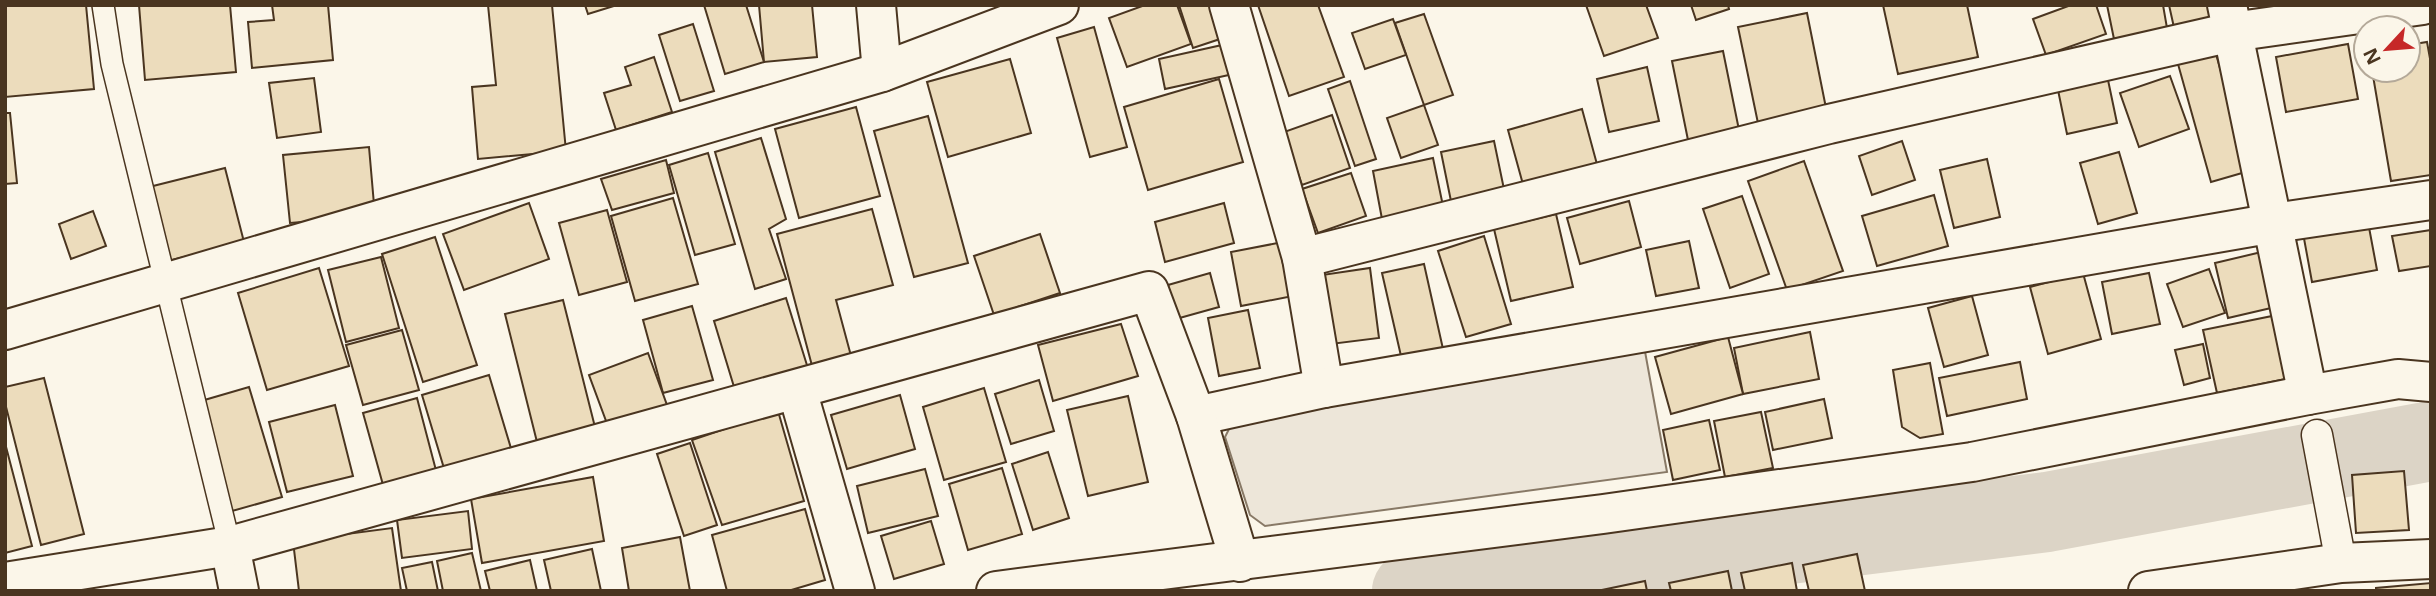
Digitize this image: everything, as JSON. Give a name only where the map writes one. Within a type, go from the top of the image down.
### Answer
[{"type":"street","points":[[876,5],[882,72]]},
{"type":"street","points":[[5,330],[164,282],[423,210],[882,72],[1059,5]]},
{"type":"street","points":[[1229,5],[1302,258],[1324,388]]},
{"type":"street","points":[[1302,258],[2229,19],[2423,5]]},
{"type":"street","points":[[2229,19],[2308,395]]},
{"type":"street","points":[[1196,416],[1324,388],[2274,223],[2431,200]]},
{"type":"street","points":[[5,582],[230,546],[1149,291],[1196,416],[1240,562]]},
{"type":"street","points":[[996,591],[1240,562],[1972,462],[2398,379],[2431,382]]},
{"type":"street","points":[[797,390],[855,591]]},
{"type":"street","points":[[2317,435],[2341,563]]},
{"type":"street","points":[[230,546],[239,591]]},
{"type":"street","points":[[2148,591],[2341,563],[2431,559]]},
{"type":"lane","points":[[103,5],[112,65],[230,546]]},
{"type":"shaded area","points":[[1644,346],[1667,472],[1265,526],[1250,515],[1225,437],[1235,417]]},
{"type":"building","points":[[5,5],[86,5],[94,89],[5,97]]},
{"type":"building","points":[[139,5],[230,5],[236,72],[145,80]]},
{"type":"building","points":[[272,5],[328,5],[333,60],[252,68],[248,22],[274,20]]},
{"type":"building","points":[[488,5],[552,5],[566,151],[478,159],[472,87],[496,85]]},
{"type":"building","points":[[585,5],[617,5],[588,14]]},
{"type":"building","points":[[704,5],[746,5],[764,62],[725,74]]},
{"type":"building","points":[[759,5],[812,5],[817,57],[764,62]]},
{"type":"building","points":[[1145,5],[1177,5],[1191,44],[1127,67],[1109,18]]},
{"type":"building","points":[[1179,5],[1218,5],[1229,36],[1193,48]]},
{"type":"building","points":[[1258,5],[1318,5],[1344,77],[1289,96]]},
{"type":"building","points":[[1586,5],[1646,5],[1658,38],[1604,56]]},
{"type":"building","points":[[1691,5],[1728,5],[1729,9],[1696,20]]},
{"type":"building","points":[[1883,5],[1967,5],[1978,57],[1898,74]]},
{"type":"building","points":[[2071,5],[2096,5],[2106,34],[2046,55],[2033,19]]},
{"type":"building","points":[[2107,5],[2163,5],[2167,28],[2114,39]]},
{"type":"building","points":[[2169,5],[2218,5],[2222,22],[2175,32]]},
{"type":"building","points":[[1807,13],[1827,113],[1759,128],[1738,27]]},
{"type":"building","points":[[1424,14],[1453,95],[1424,105],[1395,23]]},
{"type":"building","points":[[1393,19],[1406,55],[1365,69],[1352,33]]},
{"type":"building","points":[[693,24],[714,91],[680,101],[659,35]]},
{"type":"building","points":[[1094,27],[1127,147],[1090,157],[1057,38]]},
{"type":"building","points":[[2427,42],[2431,64],[2431,175],[2391,181],[2374,84],[2422,84],[2422,43]]},
{"type":"building","points":[[1231,43],[1238,73],[1165,89],[1159,59]]},
{"type":"building","points":[[2348,44],[2352,84],[2355,84],[2358,99],[2286,112],[2276,57]]},
{"type":"building","points":[[1723,51],[1739,130],[1688,140],[1672,61]]},
{"type":"building","points":[[2216,54],[2249,171],[2211,182],[2178,64]]},
{"type":"building","points":[[654,57],[672,112],[616,130],[604,93],[631,85],[625,67]]},
{"type":"building","points":[[1010,59],[1031,133],[948,157],[927,82]]},
{"type":"building","points":[[1647,67],[1659,121],[1609,132],[1597,79]]},
{"type":"building","points":[[2170,76],[2189,129],[2139,147],[2120,93]]},
{"type":"building","points":[[314,78],[321,132],[277,138],[269,83]]},
{"type":"building","points":[[1219,79],[1243,162],[1148,190],[1124,107]]},
{"type":"building","points":[[2108,80],[2117,123],[2067,134],[2058,90]]},
{"type":"building","points":[[1350,81],[1376,159],[1355,166],[1328,89]]},
{"type":"building","points":[[1424,105],[1438,145],[1401,158],[1387,118]]},
{"type":"building","points":[[856,107],[880,196],[799,218],[775,129]]},
{"type":"building","points":[[1582,109],[1598,168],[1524,188],[1508,130]]},
{"type":"building","points":[[5,113],[10,113],[17,183],[5,184]]},
{"type":"building","points":[[1332,115],[1350,168],[1302,185],[1284,132]]},
{"type":"building","points":[[928,116],[968,263],[914,277],[874,131]]},
{"type":"building","points":[[761,138],[786,219],[769,229],[786,279],[755,289],[715,152]]},
{"type":"building","points":[[1494,141],[1505,194],[1452,206],[1441,152]]},
{"type":"building","points":[[1902,141],[1915,180],[1872,195],[1859,156]]},
{"type":"building","points":[[369,147],[375,216],[290,223],[283,155]]},
{"type":"building","points":[[2119,152],[2137,213],[2098,224],[2080,163]]},
{"type":"building","points":[[708,153],[735,244],[695,255],[669,165]]},
{"type":"building","points":[[1433,158],[1443,206],[1382,219],[1373,171]]},
{"type":"building","points":[[1987,159],[2000,217],[1954,228],[1940,170]]},
{"type":"building","points":[[666,160],[674,193],[612,210],[601,179]]},
{"type":"building","points":[[1804,161],[1843,271],[1787,290],[1748,181]]},
{"type":"building","points":[[225,168],[244,242],[164,262],[145,188]]},
{"type":"building","points":[[1351,173],[1366,216],[1318,233],[1302,189]]},
{"type":"building","points":[[1934,195],[1948,246],[1877,266],[1862,216]]},
{"type":"building","points":[[1742,196],[1769,274],[1730,288],[1703,209]]},
{"type":"building","points":[[673,198],[698,284],[635,301],[611,216]]},
{"type":"building","points":[[1629,201],[1641,247],[1580,264],[1567,218]]},
{"type":"building","points":[[529,203],[549,259],[464,290],[443,234]]},
{"type":"building","points":[[1224,203],[1234,243],[1165,262],[1155,222]]},
{"type":"building","points":[[872,209],[893,285],[836,300],[854,367],[815,377],[777,234]]},
{"type":"building","points":[[607,210],[627,282],[579,295],[559,223]]},
{"type":"building","points":[[93,211],[106,246],[71,259],[59,224]]},
{"type":"building","points":[[1556,214],[1573,287],[1511,301],[1494,229]]},
{"type":"building","points":[[2368,222],[2377,270],[2312,282],[2303,233]]},
{"type":"building","points":[[2431,230],[2431,266],[2399,271],[2392,236]]},
{"type":"building","points":[[1040,234],[1060,293],[994,315],[974,256]]},
{"type":"building","points":[[1484,236],[1511,324],[1466,337],[1438,251]]},
{"type":"building","points":[[435,237],[477,365],[423,382],[382,254]]},
{"type":"building","points":[[1689,241],[1699,288],[1656,296],[1646,250]]},
{"type":"building","points":[[1283,242],[1293,296],[1241,306],[1231,252]]},
{"type":"building","points":[[2270,250],[2284,305],[2228,318],[2215,263]]},
{"type":"building","points":[[381,257],[399,328],[346,342],[328,270]]},
{"type":"building","points":[[1424,264],[1443,349],[1401,356],[1382,273]]},
{"type":"building","points":[[319,268],[349,366],[267,390],[238,293]]},
{"type":"building","points":[[1370,268],[1379,338],[1331,344],[1322,275]]},
{"type":"building","points":[[2209,269],[2225,313],[2183,327],[2167,284]]},
{"type":"building","points":[[1210,273],[1219,307],[1176,319],[1168,285]]},
{"type":"building","points":[[2083,273],[2101,339],[2048,354],[2030,287]]},
{"type":"building","points":[[2149,273],[2160,324],[2112,334],[2102,282]]},
{"type":"building","points":[[1972,296],[1988,355],[1944,367],[1928,308]]},
{"type":"building","points":[[786,298],[811,378],[738,400],[714,321]]},
{"type":"building","points":[[563,300],[598,439],[540,454],[505,314]]},
{"type":"building","points":[[692,306],[713,380],[663,393],[643,320]]},
{"type":"building","points":[[1248,310],[1260,368],[1219,376],[1208,318]]},
{"type":"building","points":[[2282,314],[2295,377],[2217,393],[2203,330]]},
{"type":"building","points":[[1121,324],[1138,376],[1053,401],[1038,345]]},
{"type":"building","points":[[402,330],[419,390],[363,405],[346,345]]},
{"type":"building","points":[[1810,332],[1819,379],[1743,394],[1734,348]]},
{"type":"building","points":[[1728,337],[1743,394],[1671,414],[1655,357]]},
{"type":"building","points":[[2203,344],[2210,378],[2184,385],[2175,350]]},
{"type":"building","points":[[648,353],[671,416],[612,437],[589,375]]},
{"type":"building","points":[[2020,362],[2027,399],[1947,416],[1939,378]]},
{"type":"building","points":[[1930,363],[1943,434],[1920,438],[1902,427],[1893,370]]},
{"type":"building","points":[[489,375],[513,455],[446,475],[422,395]]},
{"type":"building","points":[[44,378],[84,534],[41,545],[5,403],[5,387]]},
{"type":"building","points":[[1039,380],[1054,431],[1011,444],[995,394]]},
{"type":"building","points":[[249,387],[282,497],[232,511],[201,401]]},
{"type":"building","points":[[984,388],[1006,462],[944,480],[923,407]]},
{"type":"building","points":[[900,395],[915,449],[847,469],[831,415]]},
{"type":"building","points":[[1128,396],[1148,482],[1088,496],[1067,410]]},
{"type":"building","points":[[417,398],[438,478],[385,492],[363,413]]},
{"type":"building","points":[[1824,399],[1832,438],[1773,450],[1765,412]]},
{"type":"building","points":[[335,405],[353,476],[287,492],[269,422]]},
{"type":"building","points":[[778,411],[804,501],[722,525],[692,440]]},
{"type":"building","points":[[1761,412],[1773,468],[1725,477],[1714,421]]},
{"type":"building","points":[[1709,420],[1720,470],[1673,480],[1663,430]]},
{"type":"building","points":[[5,443],[32,546],[5,553]]},
{"type":"building","points":[[690,443],[717,525],[684,536],[657,454]]},
{"type":"building","points":[[1048,452],[1069,518],[1033,530],[1012,464]]},
{"type":"building","points":[[1002,468],[1022,534],[968,550],[949,484]]},
{"type":"building","points":[[925,469],[938,516],[868,533],[857,486]]},
{"type":"building","points":[[2404,471],[2409,530],[2356,533],[2352,475]]},
{"type":"building","points":[[593,477],[604,541],[482,563],[471,499]]},
{"type":"building","points":[[805,509],[825,580],[788,591],[727,591],[712,535]]},
{"type":"building","points":[[468,511],[472,549],[402,558],[397,520]]},
{"type":"building","points":[[931,521],[944,564],[894,579],[881,536]]},
{"type":"building","points":[[392,528],[401,591],[299,591],[293,541]]},
{"type":"building","points":[[680,537],[690,591],[629,591],[622,548]]},
{"type":"building","points":[[592,549],[601,591],[551,591],[544,560]]},
{"type":"building","points":[[472,553],[481,591],[443,591],[437,561]]},
{"type":"building","points":[[1857,554],[1865,591],[1809,591],[1803,565]]},
{"type":"building","points":[[530,560],[537,591],[490,591],[485,571]]},
{"type":"building","points":[[432,562],[438,591],[407,591],[402,568]]},
{"type":"building","points":[[1792,563],[1797,591],[1745,591],[1741,573]]},
{"type":"building","points":[[1728,571],[1732,591],[1671,591],[1669,583]]},
{"type":"building","points":[[1645,581],[1647,591],[1597,591]]},
{"type":"building","points":[[2431,583],[2431,591],[2376,591],[2376,588]]},
{"type":"waterway","points":[[1412,591],[2047,512],[2431,441]]}]
